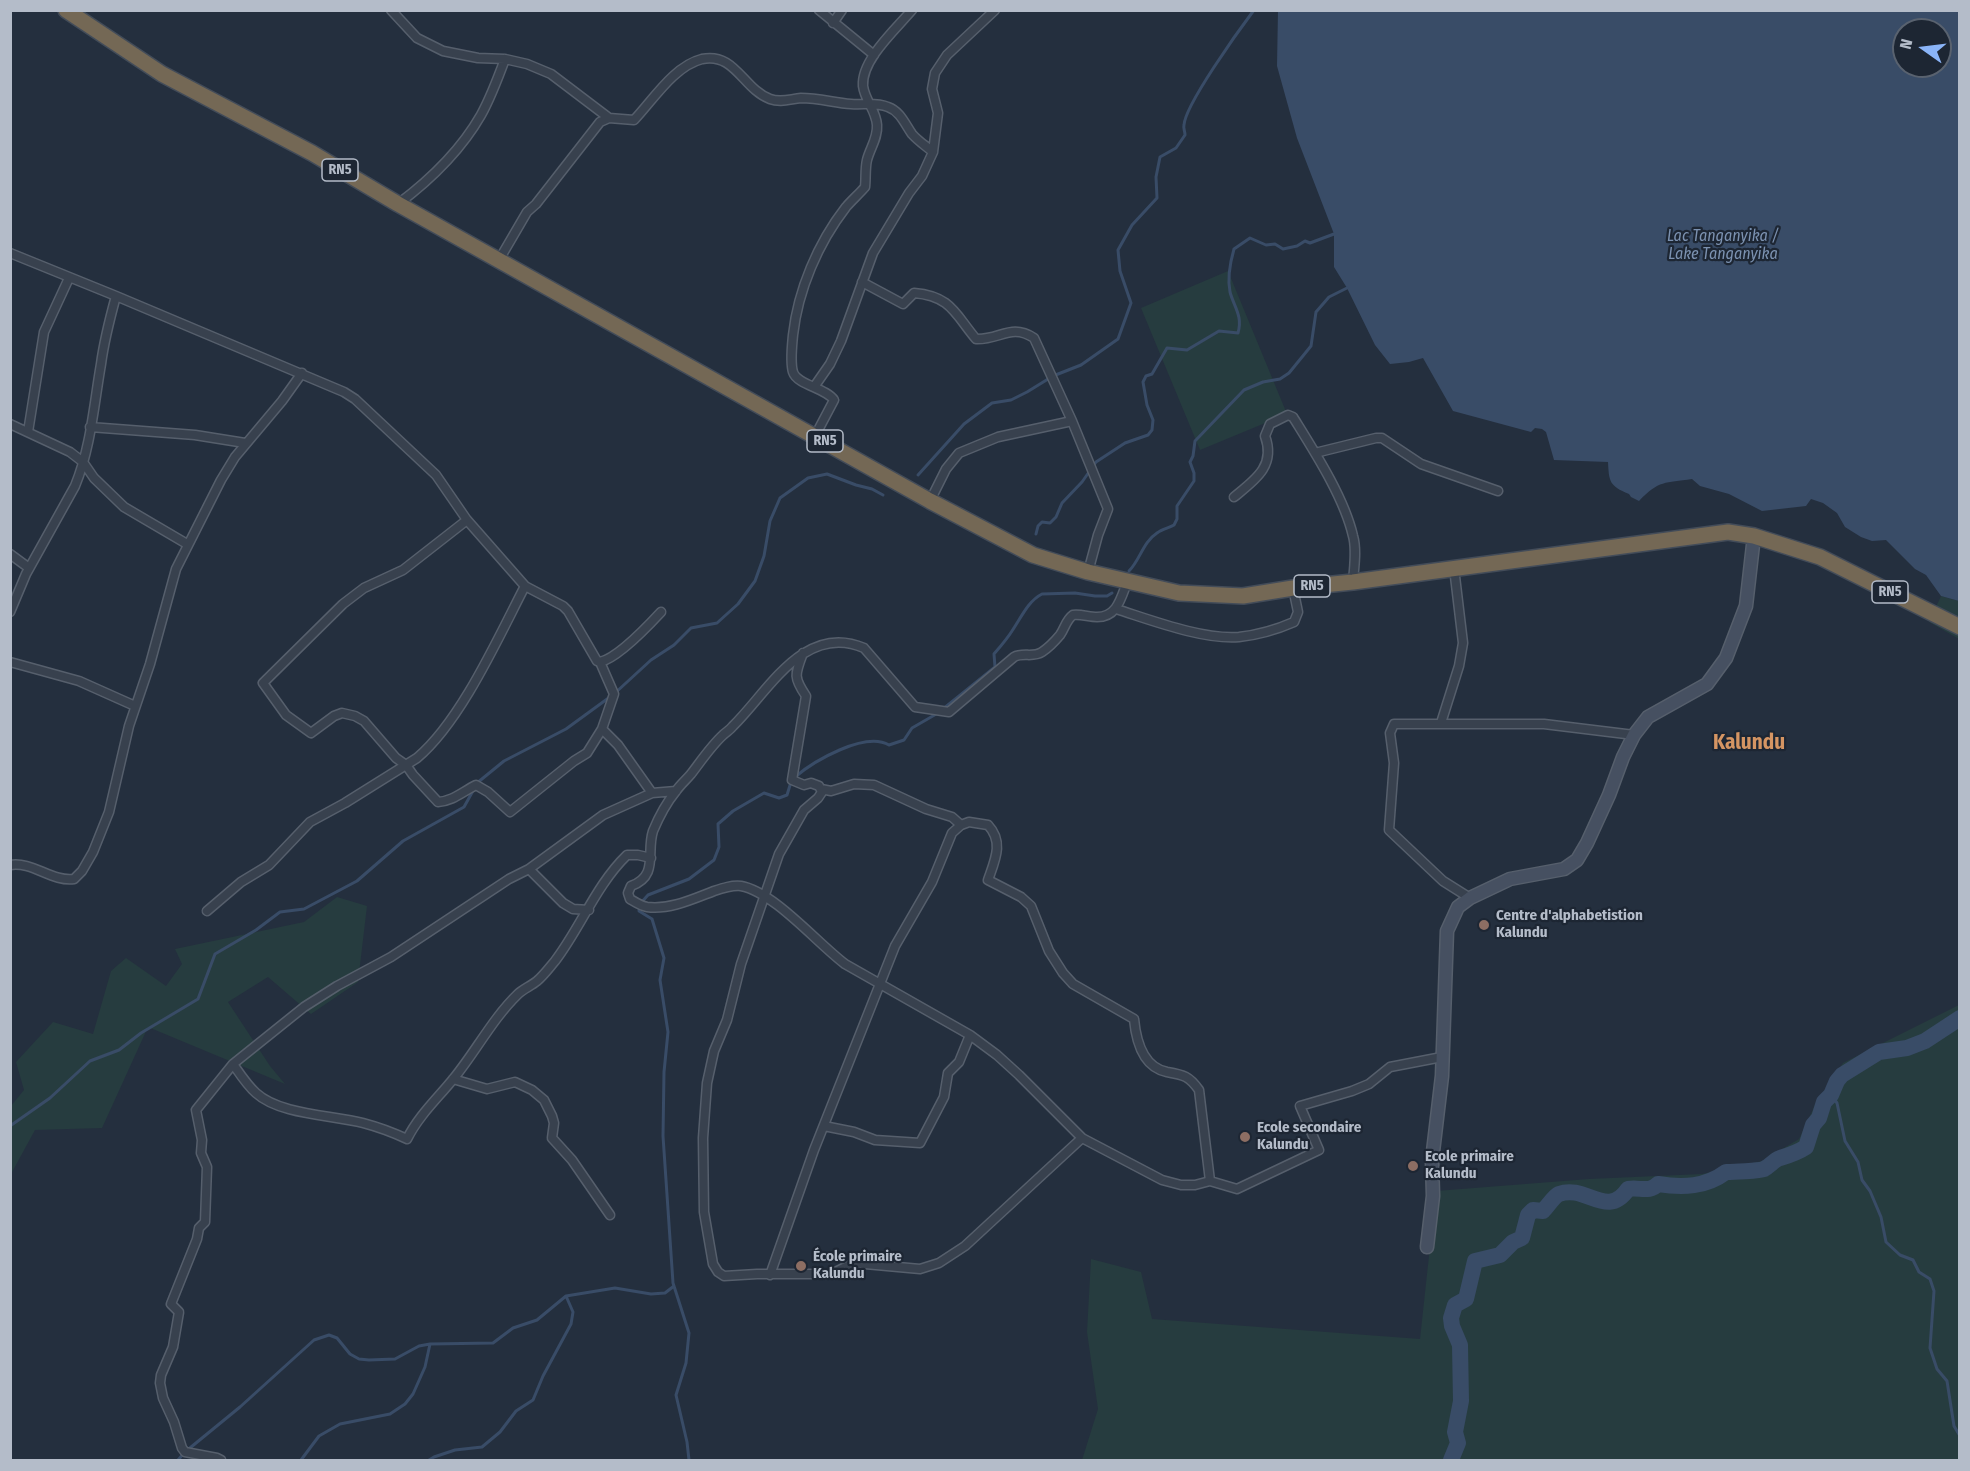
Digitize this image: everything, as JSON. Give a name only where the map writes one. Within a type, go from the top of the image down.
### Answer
[{"type":"highway","name":"RN5","points":[[66,10],[162,74],[312,153],[398,204],[930,501],[1033,555],[1088,572],[1179,593],[1243,596],[1728,532],[1754,536],[1820,557],[1959,627]]},
{"type":"street","points":[[391,10],[417,38],[437,49],[454,54],[505,59],[527,64],[551,74],[609,118],[634,120],[686,66],[702,59],[717,59],[727,61],[757,93],[771,99],[786,101],[798,98],[823,99],[890,107],[914,135],[933,152]]},
{"type":"street","points":[[819,10],[874,55]]},
{"type":"street","points":[[833,22],[842,10]]},
{"type":"street","points":[[815,436],[834,400],[830,395],[797,378],[793,372],[794,326],[805,284],[821,247],[846,207],[865,187],[867,160],[876,138],[877,124],[875,113],[868,104],[863,84],[865,73],[874,55],[912,10]]},
{"type":"street","points":[[814,387],[830,364],[841,341],[877,246],[922,176],[933,152],[938,113],[932,89],[935,74],[947,55],[995,10]]},
{"type":"street","points":[[398,204],[445,162],[473,128],[487,104],[505,59]]},
{"type":"street","points":[[499,260],[527,212],[536,204],[595,127],[609,118]]},
{"type":"street","points":[[10,253],[328,384],[355,399],[436,475],[467,520],[525,586],[568,611],[597,661],[600,662],[614,694],[602,729],[587,753],[510,812],[488,792],[476,785],[450,801],[438,802],[364,721],[342,713],[334,716],[311,733],[286,715],[264,683],[343,604],[364,588],[403,570],[467,520]]},
{"type":"street","points":[[28,432],[44,332],[69,278]]},
{"type":"street","points":[[862,282],[903,304],[914,293],[939,299],[955,310],[976,339],[989,339],[1004,332],[1023,331],[1034,338],[1072,421],[1108,509],[1101,524],[1088,572]]},
{"type":"street","points":[[10,612],[29,568],[75,486],[83,462],[105,340],[116,296]]},
{"type":"street","points":[[10,865],[19,863],[64,879],[74,879],[82,871],[102,832],[109,812],[135,706],[153,655],[170,588],[188,544],[221,480],[245,443],[282,401],[302,373]]},
{"type":"street","points":[[1234,497],[1263,472],[1268,458],[1269,444],[1265,436],[1270,424],[1291,416],[1316,453],[1345,512],[1355,543],[1353,582]]},
{"type":"street","points":[[930,501],[946,469],[959,453],[999,438],[1072,421]]},
{"type":"street","points":[[10,424],[70,452],[83,462],[94,478],[124,507],[188,544]]},
{"type":"street","points":[[90,427],[195,435],[245,443]]},
{"type":"street","points":[[1316,453],[1382,438],[1421,464],[1498,491]]},
{"type":"street","points":[[1426,1247],[1433,1196],[1432,1160],[1442,1076],[1447,931],[1458,907],[1470,898],[1510,879],[1564,869],[1577,860],[1596,824],[1634,735],[1648,717],[1707,684],[1726,658],[1746,606],[1754,536]]},
{"type":"street","points":[[10,554],[29,568]]},
{"type":"street","points":[[1442,723],[1459,666],[1463,643],[1454,568]]},
{"type":"street","points":[[1128,580],[1116,609],[1107,616],[1073,615],[1059,636],[1043,651],[1031,655],[1018,654],[949,712],[915,707],[864,648],[843,642],[828,644],[803,653],[776,676],[676,790],[654,830],[647,874],[639,883],[631,886],[628,893],[630,899],[645,907],[679,904],[730,886],[741,886],[764,896],[785,911],[844,963],[969,1035],[1019,1075],[1082,1138],[1162,1180],[1181,1185],[1195,1185],[1210,1181],[1237,1190],[1319,1150],[1300,1106],[1369,1084],[1390,1067],[1442,1057]]},
{"type":"street","points":[[207,911],[242,882],[269,865],[310,822],[345,803],[427,750],[452,718],[484,665],[525,586]]},
{"type":"street","points":[[1116,609],[1183,629],[1219,636],[1239,637],[1294,622],[1298,612],[1293,588]]},
{"type":"street","points":[[600,662],[607,660],[637,637],[661,612]]},
{"type":"street","points":[[803,653],[795,674],[806,696],[792,780],[804,784],[811,783],[821,789],[831,791],[854,784],[874,785],[909,802],[952,817],[961,825]]},
{"type":"street","points":[[10,662],[79,681],[135,706]]},
{"type":"street","points":[[1470,898],[1443,881],[1389,830],[1394,763],[1390,733],[1394,724],[1544,724],[1634,735]]},
{"type":"street","points":[[602,729],[618,746],[652,793]]},
{"type":"street","points":[[821,789],[822,792],[818,798],[801,815],[779,854],[741,964],[727,1020],[714,1051],[707,1083],[703,1138],[704,1212],[713,1264],[718,1272],[724,1276],[831,1274],[854,1263],[920,1269],[939,1263],[965,1246],[1082,1138]]},
{"type":"street","points":[[221,1461],[217,1458],[185,1452],[163,1398],[160,1383],[173,1347],[179,1312],[171,1304],[197,1239],[199,1228],[205,1222],[207,1167],[201,1153],[202,1140],[196,1110],[233,1064],[304,1007],[337,986],[392,957],[509,879],[529,869],[603,815],[652,793],[676,790]]},
{"type":"street","points":[[770,1275],[824,1126],[895,946],[932,882],[952,833],[961,825],[979,822],[988,825],[994,831],[998,845],[988,880],[1021,897],[1031,906],[1049,951],[1066,977],[1073,984],[1134,1019],[1139,1046],[1148,1061],[1162,1071],[1191,1078],[1199,1090],[1210,1181]]},
{"type":"street","points":[[233,1064],[257,1094],[274,1103],[362,1122],[407,1139],[419,1119],[519,993],[538,980],[557,958],[589,910],[608,876],[627,855],[651,858]]},
{"type":"street","points":[[529,869],[563,903],[573,909],[589,910]]},
{"type":"street","points":[[824,1126],[854,1132],[875,1140],[920,1143],[944,1097],[948,1073],[959,1062],[969,1035]]},
{"type":"street","points":[[453,1079],[488,1089],[515,1082],[537,1094],[552,1116],[554,1123],[552,1138],[572,1160],[610,1215]]},
{"type":"green space","points":[[1228,271],[1287,414],[1200,450],[1141,308]]},
{"type":"green space","points":[[1941,596],[1959,601],[1959,639],[1929,622]]},
{"type":"green space","points":[[337,897],[367,906],[358,982],[311,1014],[268,977],[228,1002],[270,1066],[285,1084],[148,1027],[102,1128],[35,1130],[11,1174],[11,1106],[24,1090],[16,1062],[53,1022],[93,1034],[111,971],[126,958],[166,986],[182,964],[175,949],[304,922]]},
{"type":"green space","points":[[1959,1005],[1959,1460],[1082,1460],[1098,1409],[1087,1332],[1091,1259],[1141,1272],[1152,1319],[1420,1339],[1436,1191],[1589,1179],[1702,1174],[1762,1161],[1799,1139],[1816,1103],[1843,1063]]},
{"type":"water","name":"Lac Tanganyika / Lake Tanganyika","points":[[1278,10],[1959,11],[1959,601],[1941,596],[1926,575],[1915,569],[1886,540],[1872,541],[1861,537],[1845,527],[1837,513],[1823,503],[1811,499],[1806,506],[1762,511],[1729,494],[1700,486],[1692,479],[1657,486],[1639,501],[1611,482],[1608,462],[1554,460],[1546,432],[1542,429],[1535,428],[1531,432],[1453,411],[1423,358],[1390,364],[1375,345],[1334,267],[1334,234],[1297,138],[1277,66]]},
{"type":"waterway","points":[[918,475],[964,424],[992,403],[1011,400],[1053,376],[1081,365],[1118,339],[1131,303],[1120,271],[1118,250],[1132,225],[1157,198],[1156,177],[1160,157],[1176,148],[1185,135],[1184,125],[1193,101],[1254,10]]},
{"type":"waterway","points":[[1036,534],[1042,522],[1050,523],[1056,517],[1062,503],[1082,482],[1096,462],[1125,443],[1148,435],[1152,430],[1153,420],[1147,405],[1143,382],[1146,376],[1152,374],[1167,348],[1187,350],[1219,331],[1238,333],[1239,317],[1230,292],[1229,281],[1234,249],[1250,238],[1266,245],[1275,244],[1283,249],[1297,246],[1305,241],[1310,243],[1334,234]]},
{"type":"waterway","points":[[1129,571],[1152,537],[1161,530],[1174,525],[1177,519],[1177,506],[1194,481],[1190,462],[1195,441],[1244,390],[1263,382],[1280,379],[1289,373],[1311,346],[1316,312],[1329,297],[1347,288]]},
{"type":"waterway","points":[[477,783],[504,761],[566,729],[614,694],[651,660],[674,645],[691,628],[717,623],[738,604],[755,581],[764,556],[770,521],[780,498],[808,478],[827,474],[883,495]]},
{"type":"waterway","points":[[943,709],[995,667],[994,654],[1037,597],[1042,594],[1075,593],[1107,596],[1112,593]]},
{"type":"waterway","points":[[795,777],[814,763],[854,745],[867,742],[889,745],[904,740],[912,728],[938,713]]},
{"type":"waterway","points":[[689,1460],[676,1395],[686,1363],[689,1333],[673,1283],[663,1136],[664,1072],[668,1032],[660,980],[664,958],[652,919],[639,911],[640,904],[648,895],[689,879],[714,860],[719,847],[718,824],[733,811],[764,793],[779,798],[787,795],[791,782]]},
{"type":"waterway","points":[[10,1126],[50,1098],[90,1061],[119,1050],[141,1033],[198,999],[215,954],[256,930],[280,912],[304,909],[357,881],[403,841],[464,807],[474,789]]},
{"type":"waterway","points":[[1451,1460],[1458,1443],[1455,1432],[1461,1401],[1460,1345],[1451,1318],[1455,1305],[1466,1299],[1475,1261],[1500,1255],[1513,1242],[1522,1238],[1528,1215],[1533,1210],[1543,1211],[1557,1195],[1569,1192],[1604,1202],[1620,1198],[1628,1189],[1648,1189],[1658,1184],[1694,1185],[1710,1181],[1726,1172],[1764,1169],[1778,1159],[1806,1147],[1824,1102],[1831,1095],[1842,1075],[1879,1052],[1907,1048],[1925,1041],[1960,1018]]},
{"type":"waterway","points":[[1831,1095],[1837,1103],[1845,1141],[1858,1162],[1862,1180],[1870,1191],[1881,1217],[1886,1242],[1900,1255],[1913,1260],[1919,1272],[1930,1279],[1934,1291],[1930,1348],[1937,1369],[1947,1381],[1954,1426],[1960,1436]]},
{"type":"waterway","points":[[178,1460],[314,1340],[329,1335],[337,1338],[350,1354],[359,1359],[395,1359],[419,1346],[430,1344],[493,1343],[513,1328],[537,1320],[566,1296],[615,1288],[651,1294],[665,1293],[674,1286]]},
{"type":"waterway","points":[[429,1460],[455,1450],[482,1447],[500,1432],[516,1411],[533,1400],[571,1324],[573,1312],[566,1296]]},
{"type":"waterway","points":[[301,1460],[319,1436],[340,1424],[390,1414],[405,1404],[413,1394],[425,1367],[430,1344]]},
{"type":"place","name":"Centre d'alphabetistion Kalundu","points":[[1484,925]]},
{"type":"place","name":"Ecole secondaire Kalundu","points":[[1245,1137]]},
{"type":"place","name":"Ecole primaire Kalundu","points":[[1413,1166]]},
{"type":"place","name":"École primaire Kalundu","points":[[801,1266]]},
{"type":"district","name":"Kalundu","points":[[1749,743]]}]
